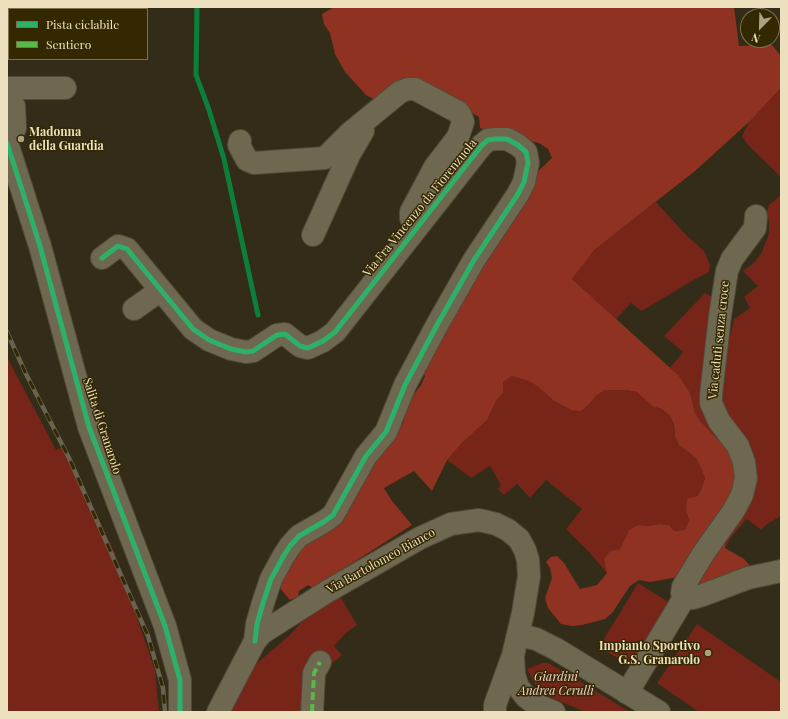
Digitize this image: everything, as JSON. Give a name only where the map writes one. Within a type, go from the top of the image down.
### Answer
[{"type":"street","points":[[7,133],[15,128],[11,97],[65,88]]},
{"type":"street","name":"Via Fra Vincenzo da Fiorenzuola","points":[[240,141],[239,145],[247,160],[254,164],[325,158],[373,113],[400,92],[411,88],[458,112],[462,119],[462,127],[458,137],[435,167],[411,212],[413,224],[417,228]]},
{"type":"street","name":"Via Fra Vincenzo da Fiorenzuola","points":[[314,235],[349,155],[373,113]]},
{"type":"street","name":"Via Fra Vincenzo da Fiorenzuola","points":[[102,258],[118,246],[127,249],[186,322],[198,334],[227,348],[246,352],[252,351],[280,333],[285,334],[300,346],[308,348],[323,341],[335,332],[482,144],[488,140],[507,139],[518,145],[526,152],[528,163],[524,182],[518,194],[474,260],[437,325],[405,385],[386,432],[366,456],[333,515],[299,536],[283,557],[271,579],[263,603],[257,624],[255,641]]},
{"type":"street","name":"Salita di Granarolo","points":[[7,143],[40,246],[89,427],[165,626],[180,680],[180,712]]},
{"type":"street","name":"Via caduti senza croce","points":[[627,693],[684,598],[682,586],[734,510],[742,495],[746,478],[744,462],[738,446],[719,421],[711,403],[711,395],[720,316],[727,272],[732,260],[755,228],[756,216]]},
{"type":"street","points":[[134,309],[161,290]]},
{"type":"street","name":"Via Bartolomeo Bianco","points":[[218,712],[255,641],[267,630],[328,591],[420,538],[451,524],[473,521],[485,521],[504,527],[519,540],[525,550],[529,566],[529,576],[516,645],[514,675],[522,692],[531,701],[554,712]]},
{"type":"street","points":[[684,598],[693,598],[748,578],[781,571]]},
{"type":"street","points":[[495,712],[495,704],[516,645],[536,639],[556,649],[659,712]]},
{"type":"street","points":[[312,712],[314,673],[320,662]]},
{"type":"green space","points":[[781,88],[781,177],[748,145],[742,136],[749,122]]},
{"type":"green space","points":[[781,195],[781,516],[767,524],[761,530],[747,519],[732,536],[725,548],[725,530],[735,519],[721,418],[719,384],[734,319],[750,308],[744,297],[758,286],[743,271],[754,263],[762,252],[769,233],[767,211],[769,205]]},
{"type":"green space","points":[[656,202],[686,235],[704,251],[710,265],[709,272],[642,311],[631,303],[616,319],[572,279],[593,250]]},
{"type":"green space","points":[[705,293],[712,297],[705,395],[731,453],[701,422],[695,413],[690,393],[679,376],[670,368],[683,352],[664,336]]},
{"type":"green space","points":[[7,357],[56,450],[64,446],[114,552],[155,670],[159,712],[7,712]]},
{"type":"green space","points":[[512,376],[529,380],[553,400],[589,404],[596,396],[605,390],[626,390],[637,392],[652,406],[662,409],[670,416],[679,445],[696,458],[705,478],[702,488],[686,510],[689,520],[685,530],[674,531],[669,525],[638,525],[629,530],[620,549],[610,551],[607,573],[566,529],[582,509],[546,480],[530,498],[517,484],[504,495],[498,489],[501,485],[490,466],[471,478],[447,460],[463,442],[487,420],[496,401],[503,393],[503,382]]},
{"type":"green space","points":[[638,583],[670,603],[631,666],[599,647]]},
{"type":"green space","points":[[340,596],[357,625],[347,632],[334,646],[342,655],[321,673],[319,712],[227,712],[241,683],[257,663],[289,636],[310,612]]},
{"type":"green space","name":"Impianto Sportivo G.S. Granarolo","points":[[697,624],[781,682],[781,712],[699,712],[657,683]]},
{"type":"green space","name":"Giardini Andrea Cerulli","points":[[543,663],[548,663],[568,674],[630,712],[585,712],[548,696],[536,686],[527,669]]},
{"type":"shaded area","points":[[334,7],[734,7],[740,48],[774,48],[781,56],[781,88],[749,122],[695,171],[594,250],[572,279],[679,376],[690,393],[695,413],[701,422],[731,453],[738,483],[725,530],[725,548],[744,559],[751,567],[702,586],[672,578],[650,582],[639,580],[630,586],[612,613],[605,619],[582,625],[572,626],[561,624],[548,608],[545,598],[552,578],[550,568],[546,562],[551,557],[557,556],[564,563],[580,589],[597,585],[607,573],[604,559],[610,551],[620,549],[629,530],[638,525],[649,526],[659,524],[669,525],[674,531],[685,530],[689,520],[686,510],[687,499],[697,496],[702,488],[705,478],[696,458],[679,445],[670,416],[662,409],[652,406],[637,392],[626,390],[605,390],[596,396],[581,411],[571,410],[553,400],[529,381],[512,376],[503,382],[503,393],[496,401],[487,420],[463,442],[447,460],[432,491],[414,471],[384,488],[392,501],[412,525],[313,588],[308,585],[299,591],[298,597],[290,600],[279,587],[293,551],[397,432],[403,423],[409,403],[425,376],[421,367],[532,177],[552,158],[548,149],[539,143],[490,132],[480,128],[479,117],[423,85],[377,101],[366,95],[345,72],[335,54],[330,33],[324,24],[322,14]]},
{"type":"waterway","points":[[197,7],[196,75],[209,110],[224,159],[258,315]]},
{"type":"railway","points":[[7,332],[26,374],[69,458],[148,636],[163,688],[165,712]]},
{"type":"marked path","points":[[312,712],[314,673],[320,662]]},
{"type":"cycle path","points":[[102,258],[118,246],[127,249],[193,329],[209,340],[231,349],[246,352],[253,351],[277,335],[285,334],[300,346],[308,348],[323,341],[335,332],[482,145],[488,140],[507,139],[518,145],[526,152],[528,163],[524,182],[518,194],[474,260],[437,325],[405,385],[386,432],[366,456],[333,515],[299,536],[283,557],[271,579],[257,624],[255,641]]},
{"type":"cycle path","points":[[7,143],[40,246],[89,427],[165,626],[180,680],[180,712]]},
{"type":"place","name":"Madonna della Guardia","points":[[21,139]]},
{"type":"place","name":"Impianto Sportivo G.S. Granarolo","points":[[708,653]]}]
